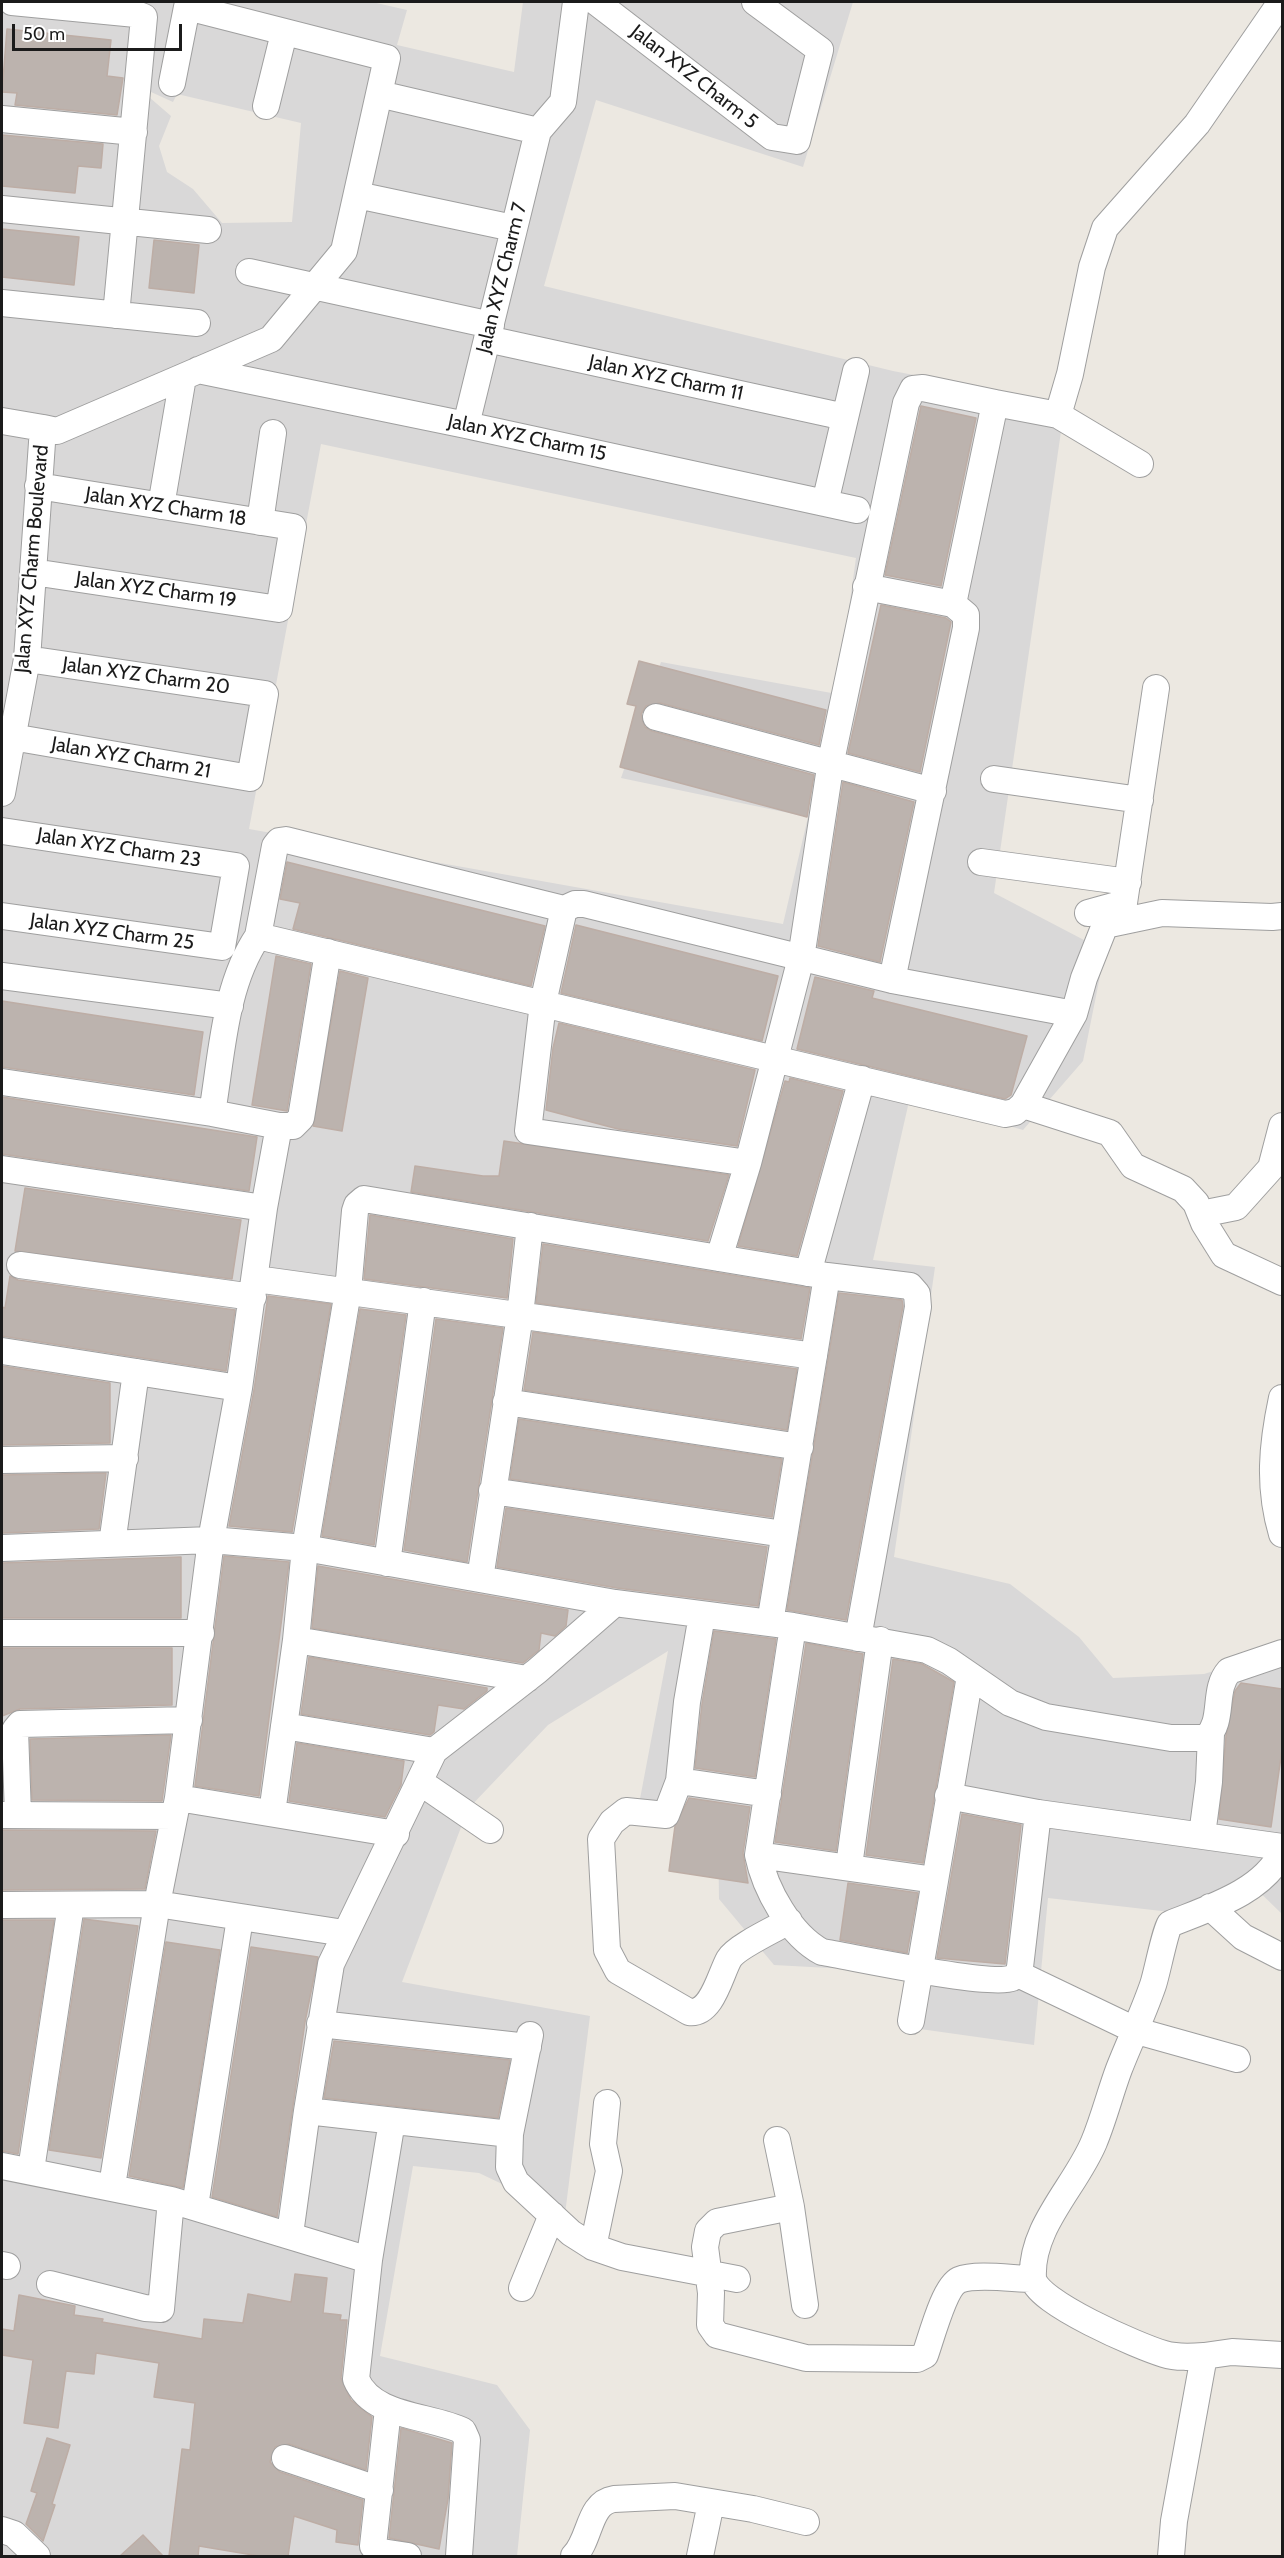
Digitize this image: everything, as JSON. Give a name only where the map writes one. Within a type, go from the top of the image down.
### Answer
[{"type":"street","points":[[12,2],[143,16],[116,315]]},
{"type":"street","points":[[379,94],[538,131],[563,102],[576,2]]},
{"type":"street","name":"Jalan XYZ Charm 5","points":[[596,2],[772,137],[797,141],[820,50],[755,2]]},
{"type":"street","points":[[1058,415],[1067,390],[1092,267],[1105,228],[1197,124],[1282,5]]},
{"type":"street","points":[[172,83],[187,7],[284,33],[266,106]]},
{"type":"street","name":"Jalan XYZ Charm Boulevard","points":[[2,793],[27,659],[43,428],[57,431],[271,339],[344,251],[387,58],[284,33]]},
{"type":"street","points":[[2,118],[134,132]]},
{"type":"street","name":"Jalan XYZ Charm 7","points":[[466,425],[538,131]]},
{"type":"street","points":[[357,195],[513,228]]},
{"type":"street","points":[[2,209],[208,230]]},
{"type":"street","name":"Jalan XYZ Charm 11","points":[[249,272],[845,417]]},
{"type":"street","points":[[2,303],[197,323]]},
{"type":"street","points":[[825,503],[856,371]]},
{"type":"street","points":[[161,506],[190,374]]},
{"type":"street","name":"Jalan XYZ Charm 15","points":[[190,374],[466,425],[857,510]]},
{"type":"street","points":[[719,1258],[748,1162],[801,958],[831,761],[866,587],[909,394],[913,389],[923,388],[1058,415],[1140,464]]},
{"type":"street","points":[[953,604],[995,403]]},
{"type":"street","points":[[2,421],[43,428]]},
{"type":"street","points":[[260,522],[273,433]]},
{"type":"street","name":"Jalan XYZ Charm 18","points":[[38,486],[293,527],[279,609]]},
{"type":"street","name":"Jalan XYZ Charm 19","points":[[33,572],[279,609]]},
{"type":"street","points":[[866,587],[953,604],[966,615],[966,628],[933,791],[892,980]]},
{"type":"street","name":"Jalan XYZ Charm 20","points":[[27,659],[265,694],[250,778]]},
{"type":"street","points":[[1088,913],[1124,903],[1156,688]]},
{"type":"street","points":[[656,717],[831,761],[933,791]]},
{"type":"street","name":"Jalan XYZ Charm 21","points":[[12,737],[250,778]]},
{"type":"street","points":[[994,779],[1140,800]]},
{"type":"street","name":"Jalan XYZ Charm 23","points":[[2,831],[236,866],[222,947]]},
{"type":"street","points":[[212,1113],[230,1006],[245,959],[258,936],[275,846],[282,840],[564,909],[575,904],[584,904],[892,980],[1074,1014]]},
{"type":"street","points":[[981,862],[1128,882]]},
{"type":"street","points":[[1084,978],[1083,947],[1094,878]]},
{"type":"street","points":[[564,909],[543,1003],[527,1128],[530,1132],[748,1162]]},
{"type":"street","points":[[258,936],[1005,1114],[1015,1112],[1023,1105],[1074,1014],[1084,978],[1105,925],[1162,913],[1282,916]]},
{"type":"street","name":"Jalan XYZ Charm 25","points":[[2,916],[222,947]]},
{"type":"street","points":[[2,1082],[212,1113],[279,1126],[293,1126],[301,1118],[328,952]]},
{"type":"street","points":[[2,976],[230,1006]]},
{"type":"street","points":[[862,1079],[818,1274],[814,1356],[784,1534],[782,1625],[768,1794],[758,1855],[762,1876],[789,1921],[815,1948],[822,1952],[921,1970],[995,1980],[1011,1978],[1018,1974]]},
{"type":"street","points":[[1023,1105],[1110,1133],[1133,1166],[1182,1189],[1196,1203],[1224,1255],[1282,1282]]},
{"type":"street","points":[[112,2186],[157,1904],[176,1807],[201,1633],[211,1540],[239,1388],[264,1208],[279,1126]]},
{"type":"street","points":[[1201,1214],[1236,1207],[1271,1168],[1282,1126]]},
{"type":"street","points":[[2,1169],[264,1208]]},
{"type":"street","points":[[272,1813],[296,1640],[305,1548],[348,1291],[355,1211],[357,1205],[364,1200],[818,1274],[910,1286],[918,1298],[869,1639],[849,1866]]},
{"type":"street","points":[[480,1579],[520,1315],[530,1226]]},
{"type":"street","points":[[20,1265],[254,1288],[348,1291],[814,1356]]},
{"type":"street","points":[[387,1563],[423,1301]]},
{"type":"street","points":[[2,1351],[239,1388]]},
{"type":"street","points":[[2,1363],[60,1360]]},
{"type":"street","points":[[112,1544],[136,1372]]},
{"type":"street","points":[[1282,1398],[1271,1468],[1275,1509],[1282,1534]]},
{"type":"street","points":[[506,1402],[800,1447]]},
{"type":"street","points":[[2,1460],[125,1458]]},
{"type":"street","points":[[492,1491],[784,1534]]},
{"type":"street","points":[[2,1548],[211,1540],[305,1548],[615,1603],[782,1625],[927,1650],[1010,1703],[1046,1717],[1171,1738],[1199,1740],[1211,1734]]},
{"type":"street","points":[[290,2234],[320,2024],[332,1964],[434,1751],[527,1679],[615,1603]]},
{"type":"street","points":[[702,1615],[687,1702],[679,1780],[666,1815],[626,1811],[612,1822],[601,1839],[607,1950],[618,1971],[689,2012],[695,2013],[706,2006],[731,1956],[789,1921]]},
{"type":"street","points":[[2,1633],[201,1633]]},
{"type":"street","points":[[296,1640],[527,1679]]},
{"type":"street","points":[[1202,1835],[1209,1782],[1211,1734],[1216,1724],[1222,1683],[1229,1671],[1282,1653]]},
{"type":"street","points":[[911,2021],[970,1676]]},
{"type":"street","points":[[189,1720],[20,1724],[15,1730],[10,1815],[176,1807],[272,1813],[396,1834]]},
{"type":"street","points":[[284,1726],[434,1751]]},
{"type":"street","points":[[679,1780],[768,1794]]},
{"type":"street","points":[[420,1782],[490,1830]]},
{"type":"street","points":[[948,1796],[1038,1813],[1282,1846]]},
{"type":"street","points":[[1018,1974],[1038,1813]]},
{"type":"street","points":[[1282,1852],[1271,1872],[1233,1897],[1170,1924],[1167,1928],[1162,1955],[1137,2031],[1119,2070],[1092,2146],[1044,2230],[1033,2279],[1037,2289],[1079,2316],[1165,2355],[1187,2358],[1232,2352],[1282,2355]]},
{"type":"street","points":[[758,1855],[936,1880]]},
{"type":"street","points":[[2,1905],[157,1904],[345,1933]]},
{"type":"street","points":[[31,2170],[71,1905]]},
{"type":"street","points":[[1210,1907],[1243,1937],[1282,1957]]},
{"type":"street","points":[[50,2284],[145,2308],[161,2309],[240,1918]]},
{"type":"street","points":[[1018,1974],[1137,2031],[1237,2058]]},
{"type":"street","points":[[320,2024],[529,2041],[510,2134],[510,2175],[572,2233],[592,2247],[622,2257],[736,2278]]},
{"type":"street","points":[[592,2247],[609,2171],[603,2144],[607,2103]]},
{"type":"street","points":[[307,2111],[510,2134]]},
{"type":"street","points":[[392,2121],[369,2260],[356,2379],[359,2387],[388,2409],[463,2431],[467,2440],[459,2556]]},
{"type":"street","points":[[777,2140],[791,2207],[805,2305]]},
{"type":"street","points":[[2,2166],[112,2186],[183,2203],[369,2260]]},
{"type":"street","points":[[791,2207],[711,2225],[705,2247],[709,2273],[710,2325],[717,2335],[806,2358],[898,2361],[924,2357],[949,2290],[960,2280],[974,2277],[1033,2279]]},
{"type":"street","points":[[522,2288],[552,2215]]},
{"type":"street","points":[[1171,2556],[1174,2521],[1204,2355]]},
{"type":"street","points":[[388,2409],[373,2546],[375,2553],[408,2556]]},
{"type":"street","points":[[285,2458],[380,2490]]},
{"type":"street","points":[[574,2556],[586,2542],[597,2508],[605,2500],[675,2496],[806,2522]]},
{"type":"street","points":[[700,2556],[711,2503]]},
{"type":"street","points":[[2,2530],[14,2534],[37,2556]]},
{"type":"shaded area","points":[[2,2],[372,2],[407,10],[397,45],[514,72],[523,2],[853,2],[803,167],[596,100],[544,286],[893,371],[1065,404],[994,893],[1105,951],[1083,1061],[1023,1130],[910,1097],[873,1260],[935,1267],[894,1557],[1010,1584],[1079,1637],[1113,1678],[1204,1674],[1282,1650],[1282,1914],[1243,1876],[1179,1913],[1048,1898],[1034,2045],[913,2028],[921,1973],[774,1965],[719,1899],[718,1825],[636,1820],[668,1651],[548,1725],[468,1809],[402,1982],[590,2016],[565,2214],[479,2173],[413,2166],[380,2356],[497,2385],[530,2430],[517,2556],[2,2556]],"holes":[[[151,92],[173,102],[177,94],[301,123],[292,222],[222,223],[193,189],[167,172],[159,146],[171,116],[149,97]],[[321,444],[856,558],[837,694],[661,662],[621,778],[808,817],[783,924],[249,829]]]},
{"type":"building","points":[[7,29],[111,40],[107,76],[123,78],[117,115],[15,105],[17,93],[2,92]]},
{"type":"building","points":[[2,135],[103,144],[101,168],[78,166],[75,193],[2,186]]},
{"type":"building","points":[[2,229],[79,237],[74,285],[2,277]]},
{"type":"building","points":[[154,240],[199,245],[194,293],[149,288]]},
{"type":"building","points":[[921,406],[976,418],[941,586],[885,575]]},
{"type":"building","points":[[881,605],[946,618],[951,622],[920,772],[848,753]]},
{"type":"building","points":[[639,661],[826,710],[819,745],[660,703],[646,706],[641,714],[645,727],[652,731],[814,775],[807,817],[620,767],[636,706],[627,704]]},
{"type":"building","points":[[843,782],[914,802],[880,962],[818,946]]},
{"type":"building","points":[[287,862],[545,926],[531,986],[293,929],[300,903],[280,899]]},
{"type":"building","points":[[576,925],[778,976],[762,1041],[561,993]]},
{"type":"building","points":[[276,956],[311,964],[287,1111],[252,1105]]},
{"type":"building","points":[[340,971],[368,978],[342,1131],[313,1126]]},
{"type":"building","points":[[815,977],[874,991],[872,998],[1027,1036],[1011,1095],[1005,1099],[797,1049]]},
{"type":"building","points":[[2,1001],[203,1032],[194,1095],[2,1067]]},
{"type":"building","points":[[559,1023],[755,1070],[737,1146],[618,1129],[546,1110],[553,1048]]},
{"type":"building","points":[[790,1078],[843,1091],[797,1256],[738,1246],[785,1081],[789,1082]]},
{"type":"building","points":[[2,1097],[257,1137],[249,1191],[2,1154]]},
{"type":"building","points":[[504,1141],[729,1175],[708,1241],[411,1192],[415,1166],[483,1176],[499,1176]]},
{"type":"building","points":[[25,1188],[241,1220],[232,1279],[15,1251]]},
{"type":"building","points":[[370,1215],[513,1239],[507,1298],[364,1279]]},
{"type":"building","points":[[543,1244],[810,1288],[801,1339],[536,1303]]},
{"type":"building","points":[[10,1276],[18,1280],[235,1310],[226,1371],[2,1336],[2,1307],[5,1308]]},
{"type":"building","points":[[839,1293],[902,1300],[903,1306],[846,1620],[787,1610]]},
{"type":"building","points":[[268,1296],[331,1304],[292,1532],[229,1526],[254,1390]]},
{"type":"building","points":[[360,1309],[406,1315],[374,1545],[322,1536]]},
{"type":"building","points":[[436,1319],[503,1328],[467,1562],[404,1550]]},
{"type":"building","points":[[533,1332],[797,1369],[787,1430],[524,1390]]},
{"type":"building","points":[[2,1366],[110,1383],[110,1443],[2,1445]]},
{"type":"building","points":[[519,1419],[782,1459],[772,1517],[510,1479]]},
{"type":"building","points":[[106,1473],[99,1529],[2,1533],[2,1475]]},
{"type":"building","points":[[506,1508],[767,1547],[758,1606],[617,1588],[497,1567]]},
{"type":"building","points":[[224,1556],[289,1562],[259,1796],[195,1786]]},
{"type":"building","points":[[181,1557],[181,1618],[2,1618],[2,1563]]},
{"type":"building","points":[[318,1566],[568,1610],[566,1626],[555,1636],[541,1633],[539,1650],[523,1663],[312,1628]]},
{"type":"building","points":[[714,1631],[776,1639],[755,1777],[695,1768],[702,1704]]},
{"type":"building","points":[[806,1643],[863,1654],[836,1851],[775,1842]]},
{"type":"building","points":[[2,1648],[172,1648],[172,1705],[20,1709],[2,1716]]},
{"type":"building","points":[[309,1657],[487,1688],[487,1691],[464,1709],[438,1705],[434,1732],[430,1735],[301,1714]]},
{"type":"building","points":[[893,1659],[922,1664],[954,1682],[923,1863],[866,1855]]},
{"type":"building","points":[[1241,1683],[1282,1689],[1282,1750],[1271,1827],[1219,1819],[1226,1736],[1235,1691]]},
{"type":"building","points":[[171,1735],[162,1801],[32,1800],[30,1739]]},
{"type":"building","points":[[297,1743],[404,1761],[401,1785],[385,1817],[289,1801]]},
{"type":"building","points":[[689,1798],[750,1807],[743,1853],[748,1883],[669,1871],[675,1826]]},
{"type":"building","points":[[962,1814],[1021,1825],[1005,1964],[937,1958]]},
{"type":"building","points":[[2,1830],[156,1831],[145,1889],[2,1890]]},
{"type":"building","points":[[848,1883],[918,1893],[907,1953],[840,1940]]},
{"type":"building","points":[[84,1919],[138,1926],[101,2158],[49,2150]]},
{"type":"building","points":[[2,1920],[54,1920],[18,2154],[2,2151]]},
{"type":"building","points":[[166,1942],[220,1950],[183,2188],[129,2176]]},
{"type":"building","points":[[251,1947],[318,1957],[305,2022],[277,2217],[212,2197]]},
{"type":"building","points":[[334,2041],[510,2060],[498,2118],[324,2098]]},
{"type":"building","points":[[295,2274],[327,2278],[323,2313],[341,2315],[340,2320],[347,2320],[341,2378],[351,2400],[372,2417],[366,2470],[289,2444],[275,2447],[270,2462],[280,2472],[363,2500],[358,2545],[336,2542],[337,2530],[294,2516],[288,2556],[259,2556],[199,2546],[198,2556],[169,2556],[182,2449],[190,2450],[195,2403],[154,2397],[159,2363],[96,2353],[94,2374],[66,2371],[58,2428],[24,2423],[33,2360],[2,2355],[2,2329],[14,2331],[19,2295],[75,2306],[74,2315],[103,2319],[102,2322],[202,2339],[204,2319],[243,2323],[248,2294],[291,2302]]},
{"type":"building","points":[[401,2428],[452,2443],[448,2499],[439,2549],[389,2538]]},
{"type":"building","points":[[47,2438],[70,2445],[52,2504],[55,2505],[43,2541],[26,2524],[37,2493],[31,2491]]},
{"type":"building","points":[[143,2535],[163,2556],[120,2556]]}]
